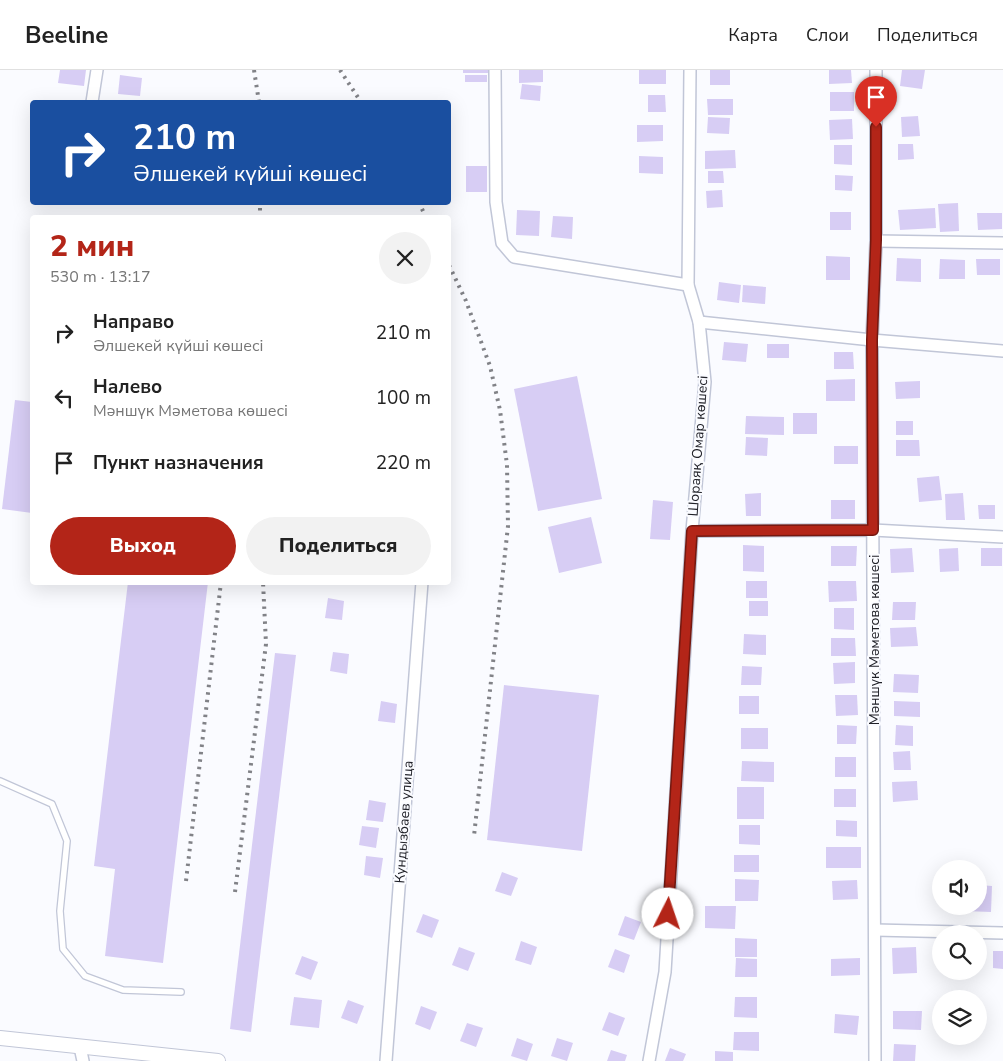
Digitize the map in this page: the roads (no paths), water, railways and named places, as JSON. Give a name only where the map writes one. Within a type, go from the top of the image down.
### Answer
[{"type":"street","points":[[92,100],[97,70]]},
{"type":"street","points":[[495,70],[496,202],[502,242],[514,257],[688,285]]},
{"type":"street","name":"Шораяқ Омар көшесі","points":[[649,1061],[665,972],[692,531],[705,382],[699,322],[688,285],[690,70]]},
{"type":"street","name":"Мәншүк Мәметова көшесі","points":[[875,1061],[872,340],[876,240],[876,70]]},
{"type":"street","points":[[876,240],[1003,243]]},
{"type":"street","points":[[699,322],[1003,351]]},
{"type":"street","points":[[692,531],[873,530],[1003,536]]},
{"type":"street","name":"Кундызбаев улица","points":[[386,1061],[422,585]]},
{"type":"street","points":[[875,930],[1003,933]]},
{"type":"street","points":[[0,1038],[218,1061]]},
{"type":"street","points":[[80,1047],[83,1061]]},
{"type":"lane","points":[[0,781],[52,804],[66,841],[60,911],[63,949],[85,976],[123,990],[181,992]]},
{"type":"railway","points":[[254,70],[259,100]]},
{"type":"railway","points":[[340,70],[360,100]]},
{"type":"railway","points":[[260,205],[260,215]]},
{"type":"railway","points":[[420,205],[425,215]]},
{"type":"railway","points":[[451,269],[466,301],[490,366],[500,410],[507,465],[508,526],[474,836]]},
{"type":"railway","points":[[186,881],[221,585]]},
{"type":"railway","points":[[235,892],[266,644],[263,585]]}]
